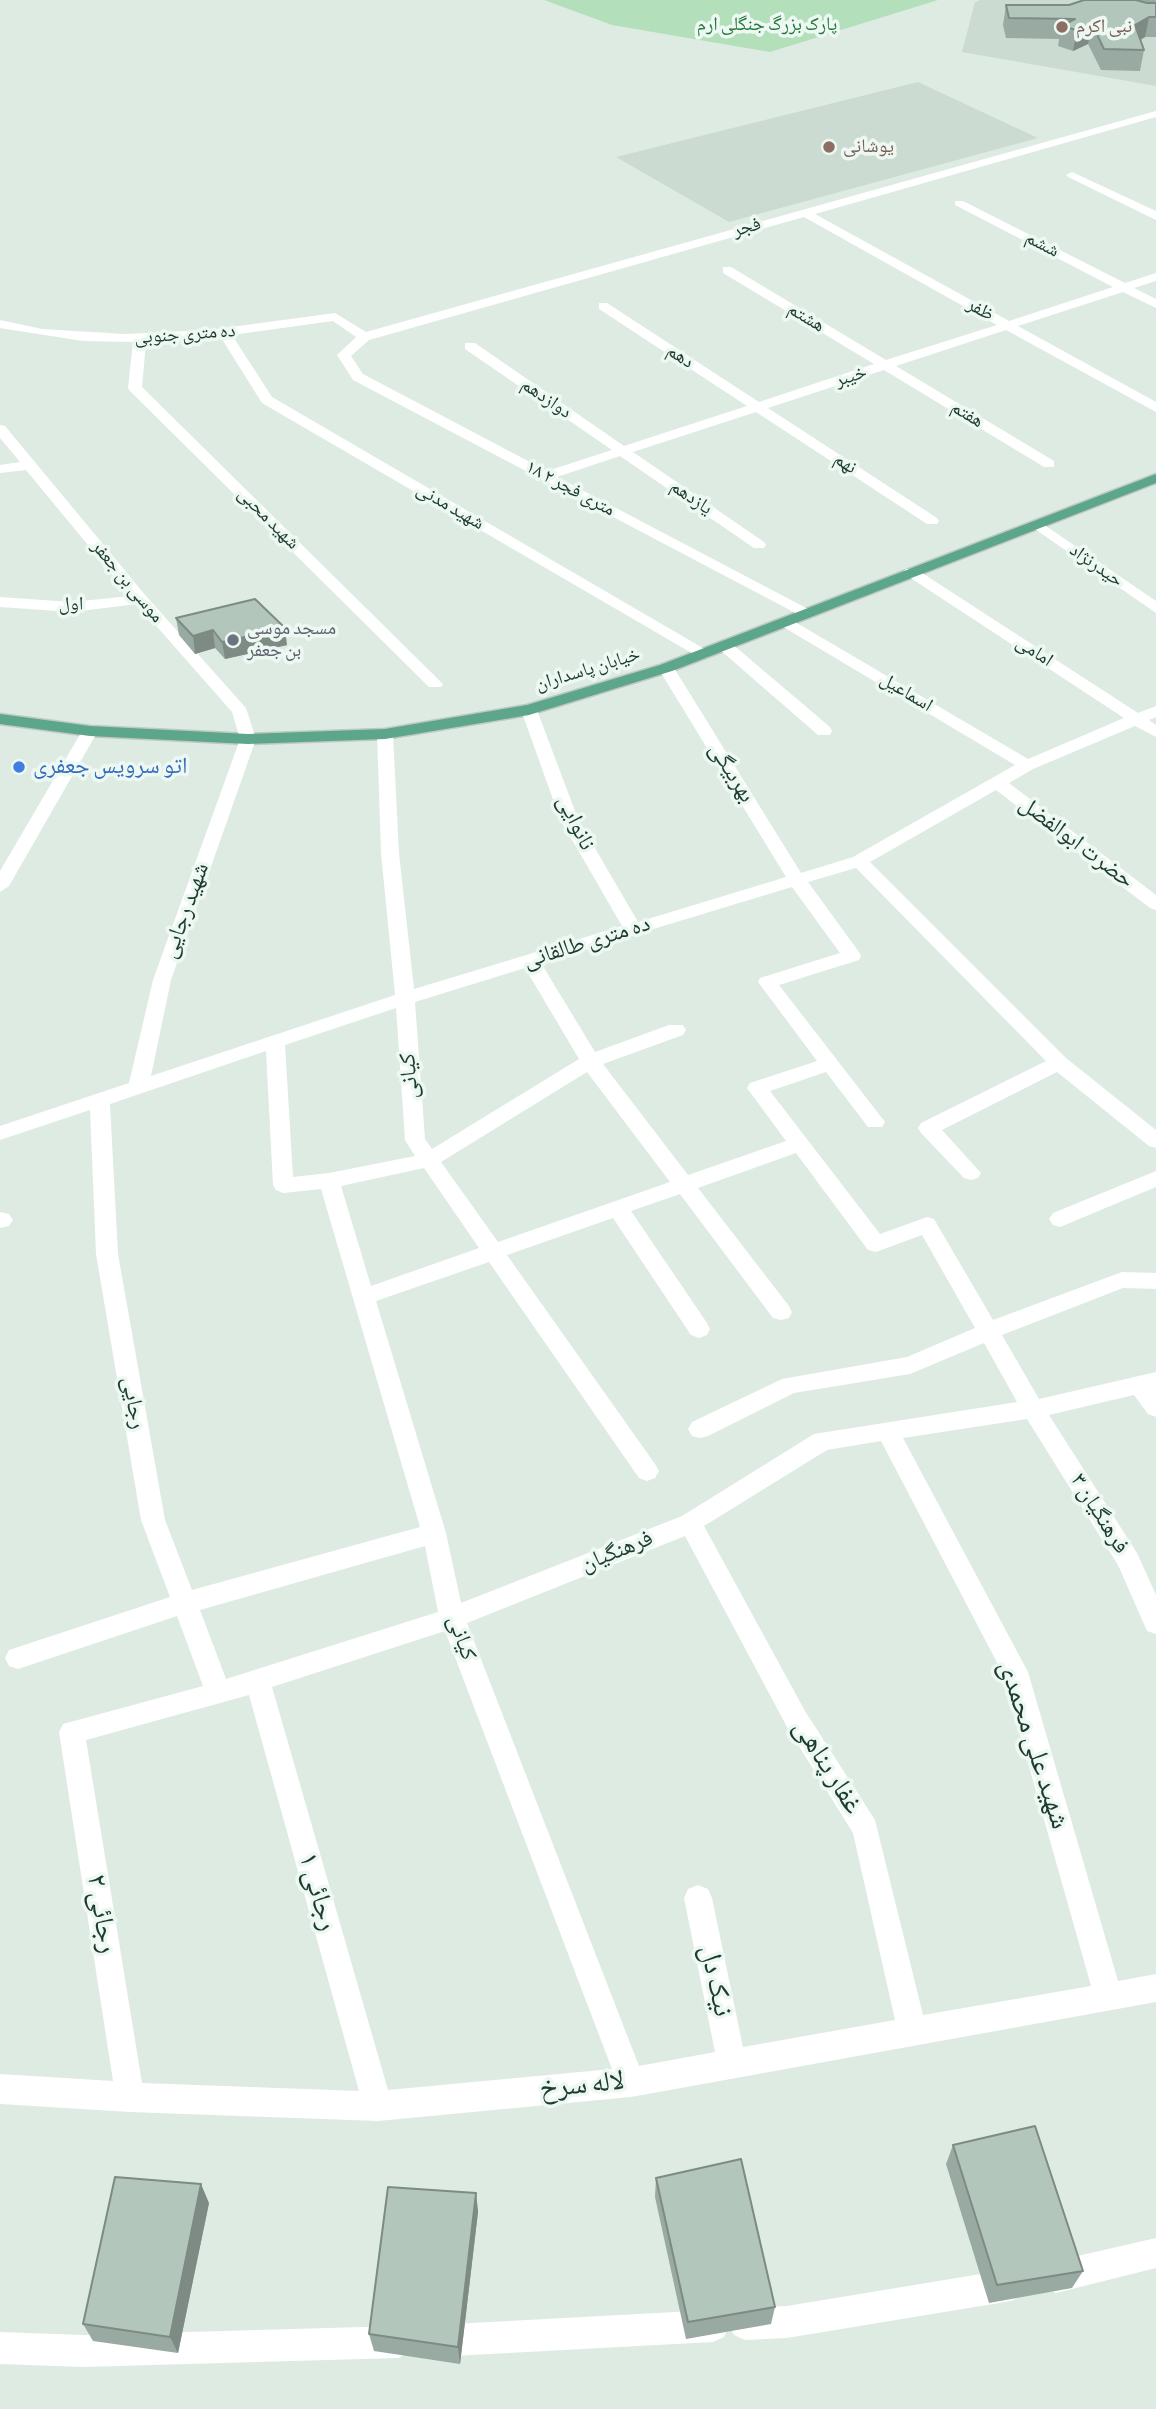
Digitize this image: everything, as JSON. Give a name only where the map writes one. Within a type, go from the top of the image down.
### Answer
[{"type":"main road","name":"خیابان پاسداران","points":[[0,719],[90,731],[248,738],[385,734],[529,710],[666,668],[1156,479]]},
{"type":"street","name":"فجر","points":[[344,355],[364,337],[1156,114]]},
{"type":"street","points":[[1072,175],[1156,216]]},
{"type":"street","name":"ششم","points":[[959,202],[1156,304]]},
{"type":"street","name":"ظفر","points":[[804,212],[1156,408]]},
{"type":"street","name":"هشتم","points":[[727,270],[885,366]]},
{"type":"street","name":"خیبر","points":[[545,476],[1156,277]]},
{"type":"street","name":"دهم","points":[[603,306],[758,407]]},
{"type":"street","name":"ده متری جنوبی","points":[[0,324],[63,337],[140,340],[224,333],[335,317],[364,337]]},
{"type":"street","name":"شهید مدنی","points":[[224,333],[267,400],[702,654]]},
{"type":"street","name":"شهید محبی","points":[[140,340],[135,388],[435,684]]},
{"type":"street","name":"دوازدهم","points":[[470,346],[623,451]]},
{"type":"street","name":"۱۸ متری فجر ۲","points":[[344,355],[358,377],[805,613]]},
{"type":"street","name":"هفتم","points":[[885,366],[1049,464]]},
{"type":"street","name":"نهم","points":[[758,407],[932,521]]},
{"type":"street","name":"موسی بن جعفر","points":[[0,429],[141,600],[240,711],[248,738]]},
{"type":"street","name":"یازدهم","points":[[623,451],[759,545]]},
{"type":"street","points":[[0,469],[29,465]]},
{"type":"street","name":"حیدرنژاد","points":[[1037,524],[1156,608]]},
{"type":"street","name":"امامی","points":[[911,572],[1156,732]]},
{"type":"street","name":"اول","points":[[0,602],[72,607],[141,600]]},
{"type":"street","name":"اسماعیل","points":[[785,622],[1027,765]]},
{"type":"street","points":[[725,646],[824,731]]},
{"type":"street","name":"بهربیگی","points":[[666,668],[795,878],[852,956],[767,982],[828,1064]]},
{"type":"street","name":"نانوایی","points":[[529,710],[569,819],[633,929]]},
{"type":"street","name":"ده متری طالقانی","points":[[0,1133],[405,998],[795,878],[859,861],[1027,765],[1156,711]]},
{"type":"street","points":[[0,886],[90,731]]},
{"type":"street","name":"کیانی","points":[[385,734],[390,853],[405,998],[415,1140],[647,1471]]},
{"type":"street","name":"شهید رجایی","points":[[138,1088],[162,980],[248,738]]},
{"type":"street","name":"حضرت ابوالفضل","points":[[997,782],[1156,904]]},
{"type":"street","points":[[859,861],[1059,1063],[1156,1141]]},
{"type":"street","points":[[530,960],[590,1061],[781,1312]]},
{"type":"street","points":[[275,1042],[283,1185],[329,1181],[429,1160],[590,1061],[676,1030]]},
{"type":"street","points":[[971,1173],[929,1128],[1059,1063]]},
{"type":"street","points":[[363,1297],[800,1144],[757,1088],[828,1064],[875,1122]]},
{"type":"street","name":"رجایی","points":[[100,1101],[107,1254],[153,1520],[219,1693]]},
{"type":"street","name":"فرهنگیان ۳","points":[[800,1144],[876,1244],[927,1225],[1032,1409],[1128,1560],[1156,1623]]},
{"type":"street","points":[[1060,1219],[1156,1179]]},
{"type":"street","name":"کیانی","points":[[329,1181],[434,1533],[452,1618],[631,2082]]},
{"type":"street","points":[[618,1208],[699,1329]]},
{"type":"street","points":[[700,1429],[790,1385],[910,1365],[989,1331],[1122,1280],[1156,1281]]},
{"type":"street","points":[[1148,1383],[1156,1408]]},
{"type":"street","name":"فرهنگیان","points":[[72,1732],[219,1693],[452,1618],[690,1523],[822,1441],[1032,1409],[1148,1383]]},
{"type":"street","name":"شهید علی محمدی","points":[[887,1432],[1015,1672],[1108,1997]]},
{"type":"street","name":"غفار پناهی","points":[[690,1523],[796,1719],[866,1829],[912,2031]]},
{"type":"street","points":[[18,1658],[185,1603],[434,1533]]},
{"type":"street","name":"رجائی ۱","points":[[257,1679],[378,2106]]},
{"type":"street","name":"رجائی ۲","points":[[72,1732],[130,2097]]},
{"type":"street","name":"نیک دل","points":[[698,1899],[732,2064]]},
{"type":"street","name":"لاله سرخ","points":[[0,2090],[378,2106],[631,2082],[1156,1988]]},
{"type":"street","points":[[0,2348],[83,2351],[450,2340],[787,2322],[1038,2281],[1156,2253]]},
{"type":"shaded area","name":"نبی اکرم","points":[[1156,0],[1156,86],[962,52],[975,2]]},
{"type":"shaded area","name":"یوشانی","points":[[918,82],[1038,138],[729,222],[616,157]]},
{"type":"green space","name":"پارک بزرگ جنگلی ارم","points":[[544,0],[938,0],[770,52],[612,25]]},
{"type":"building","points":[[1084,0],[1136,0],[1156,3],[1156,17],[1149,17],[1135,25],[1144,50],[1104,49],[1092,24],[1077,30],[1061,26],[1075,19],[1009,18],[1006,5],[1069,5]]},
{"type":"building","points":[[255,599],[285,628],[222,642],[213,630],[193,636],[176,618]]},
{"type":"building","points":[[1035,2126],[1083,2271],[997,2285],[953,2145]]},
{"type":"building","points":[[741,2159],[775,2307],[688,2322],[656,2178]]},
{"type":"building","points":[[115,2177],[201,2184],[170,2337],[83,2324]]},
{"type":"building","points":[[388,2187],[476,2193],[458,2347],[369,2334]]},
{"type":"place","name":"نبی اکرم","points":[[1062,27]]},
{"type":"place","name":"یوشانی","points":[[829,147]]},
{"type":"place","name":"مسجد موسی بن جعفر","points":[[233,640]]},
{"type":"place","name":"اتو سرویس جعفری","points":[[19,767]]}]
